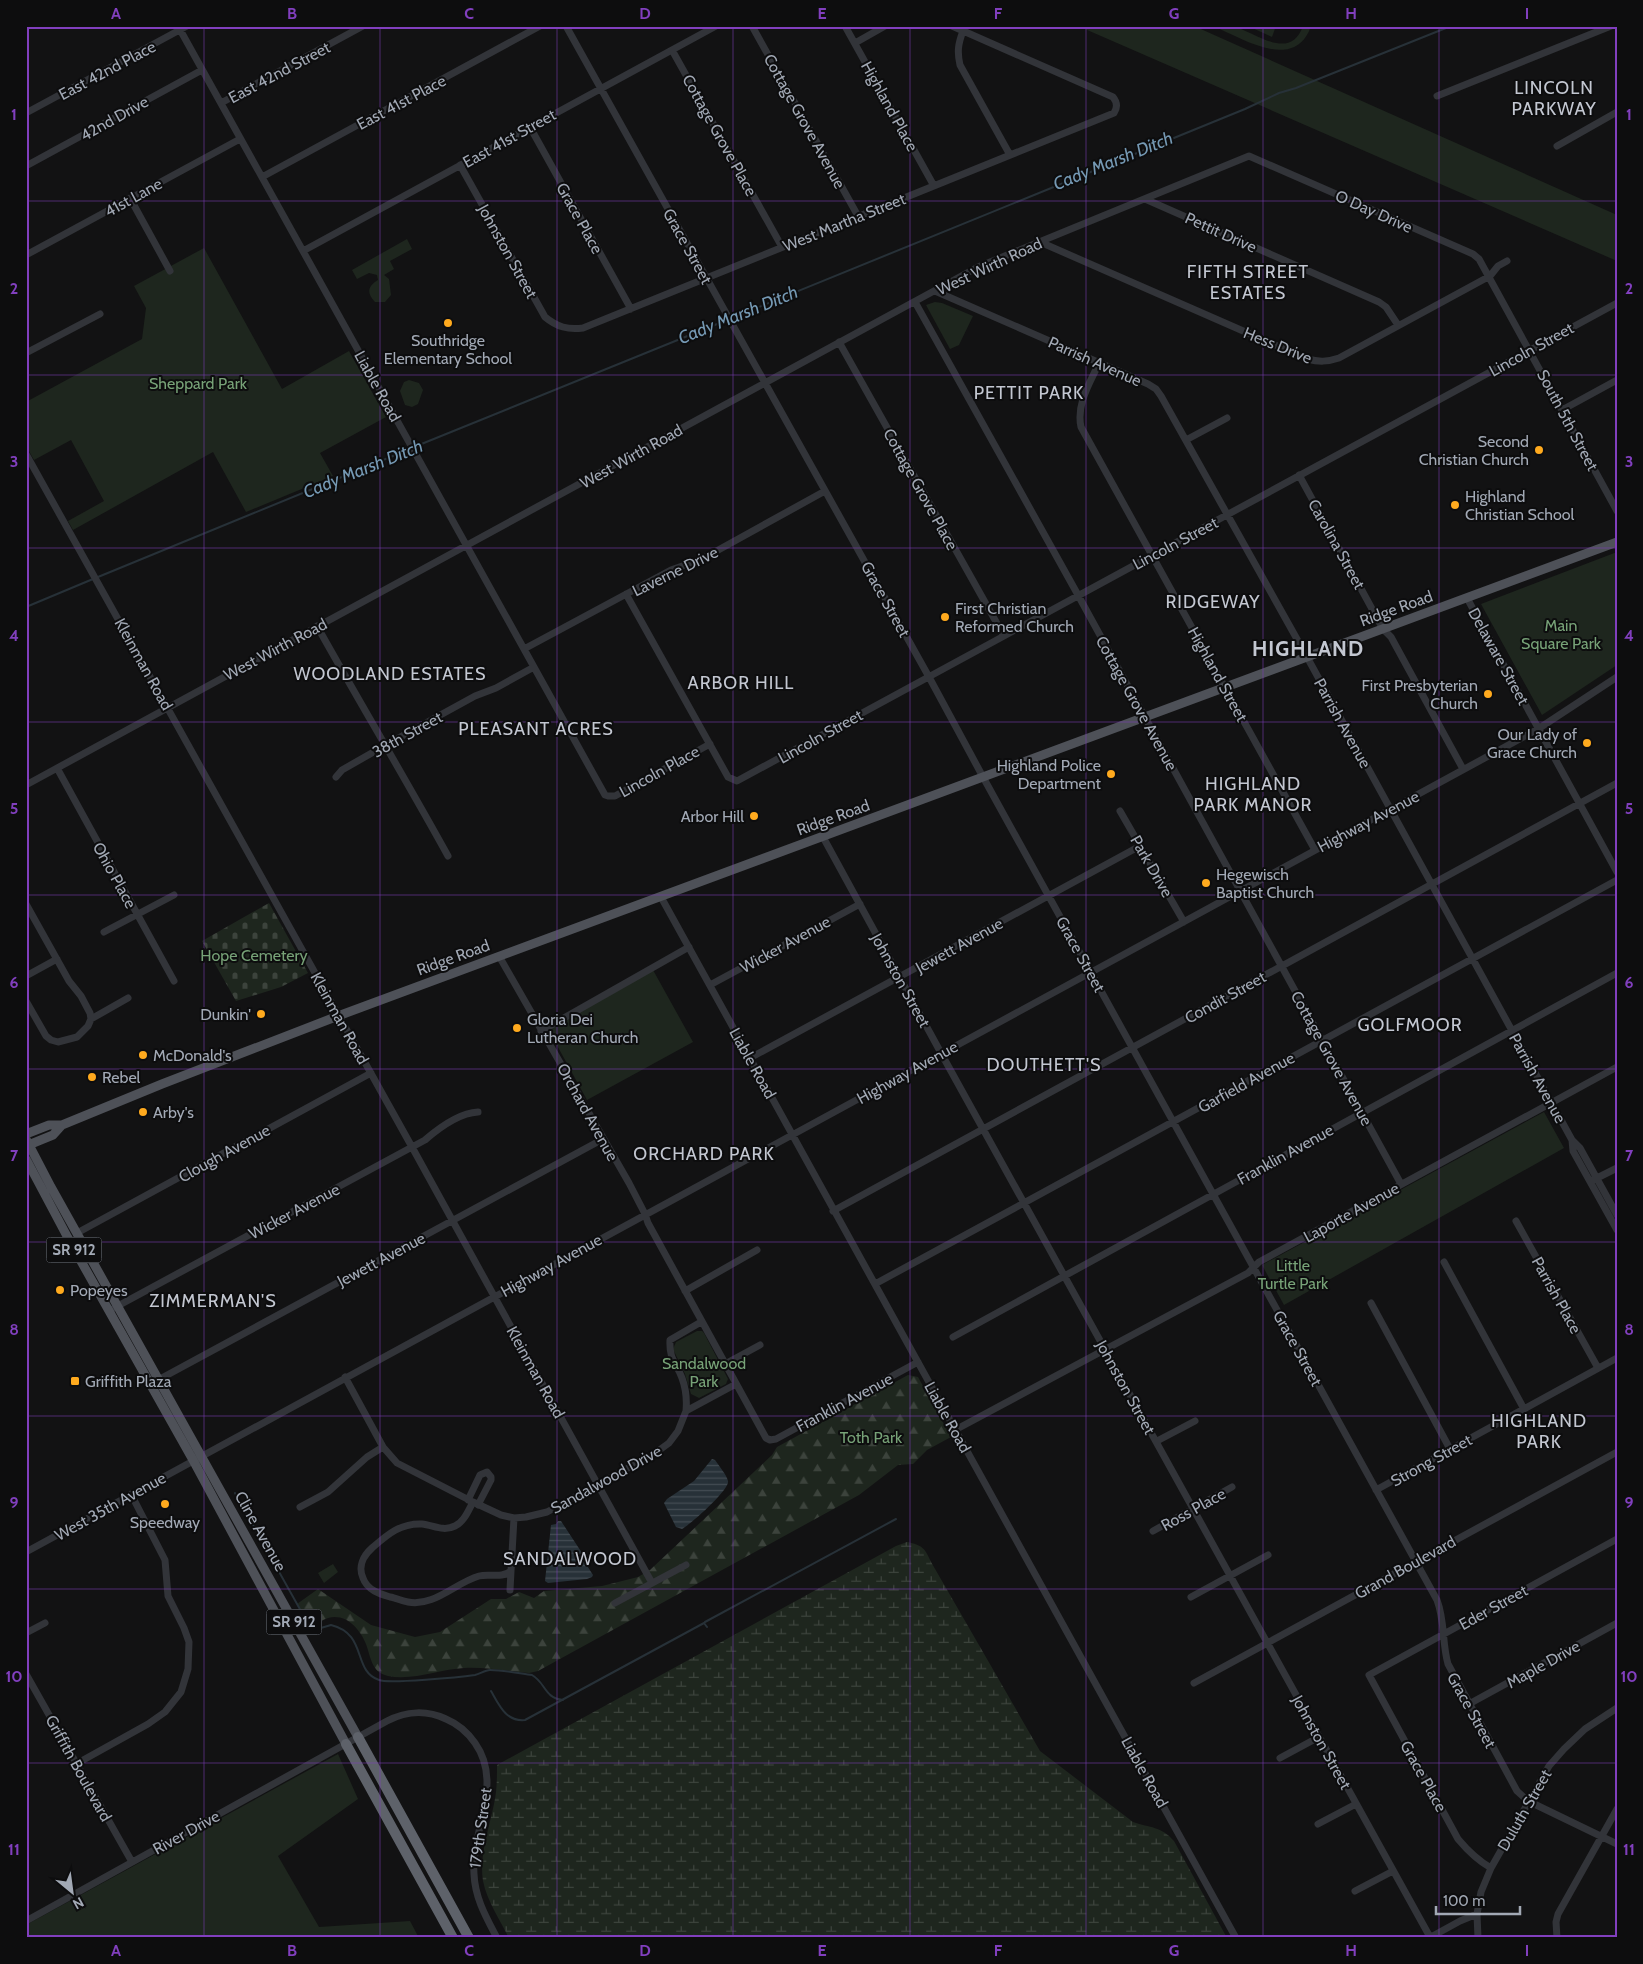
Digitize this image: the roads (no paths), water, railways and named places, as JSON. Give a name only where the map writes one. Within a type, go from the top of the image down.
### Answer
[{"type":"highway","name":"Cline Avenue","points":[[358,1737],[469,1938]]},
{"type":"highway","name":"Cline Avenue","points":[[346,1744],[453,1938]]},
{"type":"main road","name":"Ridge Road","points":[[26,1134],[48,1125],[62,1125],[338,1016],[1617,542]]},
{"type":"main road","name":"Ridge Road","points":[[27,1143],[53,1135],[62,1125]]},
{"type":"main road","name":"Cline Avenue","points":[[27,1143],[158,1380],[346,1744]]},
{"type":"main road","name":"Cline Avenue","points":[[26,1159],[108,1311],[197,1458],[358,1737]]},
{"type":"main road","points":[[26,1172],[40,1188]]},
{"type":"street","name":"East 42nd Place","points":[[26,113],[179,28],[187,26]]},
{"type":"street","name":"East 42nd Street","points":[[221,103],[363,26]]},
{"type":"street","name":"East 41st Place","points":[[262,177],[540,26]]},
{"type":"street","name":"Grace Street","points":[[566,26],[929,676],[1416,1561],[1442,1612],[1444,1653],[1448,1664],[1517,1791],[1528,1801],[1617,1844]]},
{"type":"street","name":"East 41st Street","points":[[303,251],[716,26]]},
{"type":"street","name":"Cottage Grove Avenue","points":[[752,26],[858,216]]},
{"type":"street","name":"Highland Place","points":[[845,26],[934,186]]},
{"type":"street","points":[[855,43],[886,26]]},
{"type":"street","points":[[952,26],[963,31],[958,44],[957,54],[960,65],[1010,155]]},
{"type":"street","points":[[1437,96],[1611,26]]},
{"type":"street","name":"Liable Road","points":[[179,28],[534,667],[608,796]]},
{"type":"street","name":"West Martha Street","points":[[565,329],[583,328],[1114,113],[1117,105],[1113,97],[963,31]]},
{"type":"street","name":"Cottage Grove Place","points":[[672,50],[782,247]]},
{"type":"street","name":"42nd Drive","points":[[26,166],[202,70]]},
{"type":"street","points":[[1557,146],[1617,112]]},
{"type":"street","name":"Grace Place","points":[[530,127],[631,309]]},
{"type":"street","name":"41st Lane","points":[[26,255],[240,138]]},
{"type":"street","name":"West Wirth Road","points":[[26,784],[978,267],[1249,156]]},
{"type":"street","name":"O Day Drive","points":[[1249,156],[1473,254],[1479,258],[1490,276]]},
{"type":"street","name":"Johnston Street","points":[[460,165],[541,311],[550,321],[565,329]]},
{"type":"street","points":[[130,198],[170,271]]},
{"type":"street","name":"Pettit Drive","points":[[1145,199],[1379,302],[1386,306],[1398,325]]},
{"type":"street","name":"Hess Drive","points":[[1040,242],[1317,362],[1339,358],[1490,276],[1498,266],[1507,261]]},
{"type":"street","name":"South 5th Street","points":[[1490,276],[1617,511]]},
{"type":"street","name":"Parrish Avenue","points":[[935,291],[1156,389],[1307,657],[1572,1140],[1580,1148],[1617,1230]]},
{"type":"street","name":"Cottage Grove Avenue","points":[[914,302],[1078,595],[1402,1184]]},
{"type":"street","name":"Lincoln Street","points":[[710,744],[728,777],[733,780],[741,779],[1617,303]]},
{"type":"street","points":[[26,353],[100,314]]},
{"type":"street","name":"Cottage Grove Place","points":[[839,342],[1004,636]]},
{"type":"street","name":"Highland Street","points":[[1099,363],[1080,406],[1079,417],[1081,427],[1315,850]]},
{"type":"street","points":[[1562,410],[1616,381]]},
{"type":"street","points":[[1186,440],[1227,418]]},
{"type":"street","name":"Kleinman Road","points":[[26,454],[371,1073],[652,1583]]},
{"type":"street","name":"Carolina Street","points":[[1299,475],[1463,769]]},
{"type":"street","name":"Laverne Drive","points":[[524,649],[671,570],[702,559],[825,491]]},
{"type":"street","points":[[626,594],[710,744]]},
{"type":"street","name":"Delaware Street","points":[[1467,598],[1617,872]]},
{"type":"street","points":[[317,626],[384,746],[399,766],[448,856]]},
{"type":"street","name":"38th Street","points":[[336,777],[342,770],[384,746],[475,696],[496,688],[534,667]]},
{"type":"street","name":"Highway Avenue","points":[[197,1458],[1538,729],[1617,677]]},
{"type":"street","name":"Lincoln Place","points":[[608,796],[615,796],[710,744]]},
{"type":"street","name":"Ohio Place","points":[[57,768],[174,981]]},
{"type":"street","name":"Condit Street","points":[[833,1211],[1617,783]]},
{"type":"street","name":"Park Drive","points":[[1120,811],[1184,922]]},
{"type":"street","name":"Johnston Street","points":[[823,836],[1430,1938]]},
{"type":"street","name":"Jewett Avenue","points":[[750,1058],[1140,846]]},
{"type":"street","name":"Garfield Avenue","points":[[875,1284],[1617,880]]},
{"type":"street","points":[[104,932],[174,895]]},
{"type":"street","name":"Liable Road","points":[[661,897],[1236,1938]]},
{"type":"street","points":[[26,904],[69,982],[81,996],[90,1013],[88,1026],[77,1037],[64,1042],[51,1040],[46,1036],[26,1001]]},
{"type":"street","name":"Wicker Avenue","points":[[710,985],[860,904]]},
{"type":"street","points":[[541,1031],[689,947]]},
{"type":"street","name":"Orchard Avenue","points":[[499,956],[646,1214],[648,1223],[702,1322]]},
{"type":"street","points":[[26,976],[57,959]]},
{"type":"street","name":"Franklin Avenue","points":[[954,1337],[1617,973]]},
{"type":"street","points":[[90,1019],[128,998]]},
{"type":"street","name":"Laporte Avenue","points":[[955,1430],[1248,1272],[1259,1262],[1617,1067]]},
{"type":"street","name":"Clough Avenue","points":[[77,1233],[371,1073]]},
{"type":"street","name":"Wicker Avenue","points":[[108,1311],[425,1140],[436,1130],[468,1113],[478,1112]]},
{"type":"street","name":"Jewett Avenue","points":[[158,1380],[602,1138]]},
{"type":"street","points":[[1593,1180],[1617,1168]]},
{"type":"street","name":"Parrish Avenue","points":[[1593,1180],[1617,1215]]},
{"type":"street","name":"Parrish Place","points":[[1516,1221],[1598,1368]]},
{"type":"street","points":[[685,1291],[757,1250]]},
{"type":"street","points":[[1444,1262],[1524,1409]]},
{"type":"street","points":[[1371,1303],[1450,1449]]},
{"type":"street","points":[[686,1411],[736,1384],[702,1322]]},
{"type":"street","name":"Sandalwood Drive","points":[[345,1377],[383,1447],[397,1463],[501,1515],[514,1518],[526,1517],[547,1512],[654,1454],[669,1442],[678,1431],[686,1411],[687,1396],[682,1378],[669,1354],[670,1340],[702,1322]]},
{"type":"street","points":[[725,1364],[760,1345]]},
{"type":"street","name":"Strong Street","points":[[1376,1490],[1617,1358]]},
{"type":"street","name":"Franklin Avenue","points":[[736,1384],[766,1438],[770,1440],[776,1439],[918,1362]]},
{"type":"street","points":[[1157,1441],[1195,1421]]},
{"type":"street","points":[[300,1507],[328,1492],[366,1458],[383,1447]]},
{"type":"street","name":"Grand Boulevard","points":[[1194,1683],[1617,1452]]},
{"type":"street","name":"West 35th Avenue","points":[[26,1552],[197,1458]]},
{"type":"street","name":"Ross Place","points":[[1154,1531],[1232,1487]]},
{"type":"street","points":[[76,1764],[148,1724],[165,1712],[180,1692],[188,1669],[189,1642],[168,1596],[165,1560],[131,1494]]},
{"type":"street","points":[[473,1502],[463,1520],[454,1527],[442,1529],[422,1524],[403,1526],[393,1530],[362,1559],[363,1579],[370,1588],[379,1593],[409,1602],[420,1602],[432,1599],[480,1575],[502,1576],[511,1571]]},
{"type":"street","points":[[510,1590],[514,1518]]},
{"type":"street","name":"Eder Street","points":[[1369,1675],[1617,1539]]},
{"type":"street","points":[[1191,1597],[1268,1555]]},
{"type":"street","points":[[615,1603],[686,1565]]},
{"type":"street","points":[[26,1633],[45,1623]]},
{"type":"street","name":"Maple Drive","points":[[1469,1704],[1617,1623]]},
{"type":"street","name":"Griffith Boulevard","points":[[26,1674],[132,1862]]},
{"type":"street","name":"Grace Place","points":[[1369,1675],[1458,1839],[1468,1852],[1490,1868]]},
{"type":"street","name":"Duluth Street","points":[[1478,1938],[1477,1914],[1481,1892],[1490,1868],[1549,1766],[1584,1729],[1617,1708]]},
{"type":"street","name":"179th Street","points":[[346,1744],[391,1718],[419,1712],[434,1714],[448,1720],[460,1727],[474,1742],[484,1760],[487,1780],[486,1800],[474,1859],[474,1881],[480,1904],[497,1938]]},
{"type":"street","points":[[1280,1758],[1319,1737]]},
{"type":"street","name":"River Drive","points":[[26,1920],[346,1744]]},
{"type":"street","points":[[1318,1824],[1356,1804]]},
{"type":"street","points":[[1557,1938],[1556,1922],[1558,1914],[1600,1836],[1617,1809]]},
{"type":"street","points":[[1355,1891],[1393,1871]]},
{"type":"street","points":[[1430,1938],[1477,1914]]},
{"type":"waterway","name":"Cady Marsh Ditch","points":[[732,318],[1245,109],[1279,93],[1296,88],[1451,26]]},
{"type":"waterway","name":"Cady Marsh Ditch","points":[[414,447],[727,320]]},
{"type":"waterway","name":"Cady Marsh Ditch","points":[[98,577],[410,449]]},
{"type":"waterway","name":"Cady Marsh Ditch","points":[[26,607],[93,579]]},
{"type":"waterway","points":[[235,1493],[311,1629],[314,1630],[331,1625],[343,1630],[355,1644],[365,1669],[371,1675],[379,1680],[396,1681],[467,1676],[488,1670],[505,1671],[532,1675],[537,1678],[552,1696],[563,1700]]},
{"type":"waterway","points":[[705,1622],[896,1519]]},
{"type":"waterway","points":[[491,1691],[500,1707],[508,1715],[518,1720],[525,1720],[704,1623],[707,1627]]},
{"type":"place","name":"Southridge Elementary School","points":[[448,323]]},
{"type":"place","name":"Second Christian Church","points":[[1539,450]]},
{"type":"place","name":"Highland Christian School","points":[[1455,505]]},
{"type":"place","name":"First Christian Reformed Church","points":[[945,617]]},
{"type":"place","name":"First Presbyterian Church","points":[[1488,694]]},
{"type":"place","name":"Our Lady of Grace Church","points":[[1587,743]]},
{"type":"place","name":"Highland Police Department","points":[[1111,774]]},
{"type":"place","name":"Arbor Hill","points":[[754,816]]},
{"type":"place","name":"Hegewisch Baptist Church","points":[[1206,883]]},
{"type":"place","name":"Dunkin'","points":[[261,1014]]},
{"type":"place","name":"Gloria Dei Lutheran Church","points":[[517,1028]]},
{"type":"place","name":"McDonald's","points":[[143,1055]]},
{"type":"place","name":"Rebel","points":[[92,1077]]},
{"type":"place","name":"Arby's","points":[[143,1112]]},
{"type":"place","name":"Popeyes","points":[[60,1290]]},
{"type":"place","name":"Griffith Plaza","points":[[75,1381]]},
{"type":"place","name":"Speedway","points":[[165,1504]]},
{"type":"district","name":"LINCOLN PARKWAY","points":[[1554,98]]},
{"type":"district","name":"FIFTH STREET ESTATES","points":[[1248,282]]},
{"type":"district","name":"PETTIT PARK","points":[[1029,393]]},
{"type":"district","name":"RIDGEWAY","points":[[1213,602]]},
{"type":"district","name":"HIGHLAND","points":[[1308,649]]},
{"type":"district","name":"WOODLAND ESTATES","points":[[390,674]]},
{"type":"district","name":"ARBOR HILL","points":[[741,683]]},
{"type":"district","name":"PLEASANT ACRES","points":[[536,729]]},
{"type":"district","name":"HIGHLAND PARK MANOR","points":[[1253,794]]},
{"type":"district","name":"GOLFMOOR","points":[[1410,1025]]},
{"type":"district","name":"DOUTHETT'S","points":[[1044,1065]]},
{"type":"district","name":"ORCHARD PARK","points":[[704,1154]]},
{"type":"district","name":"ZIMMERMAN'S","points":[[213,1301]]},
{"type":"district","name":"HIGHLAND PARK","points":[[1539,1431]]},
{"type":"district","name":"SANDALWOOD","points":[[570,1559]]},
{"type":"park label","name":"Sheppard Park","points":[[198,383]]},
{"type":"park label","name":"Main Square Park","points":[[1561,634]]},
{"type":"park label","name":"Hope Cemetery","points":[[254,955]]},
{"type":"park label","name":"Little Turtle Park","points":[[1293,1274]]},
{"type":"park label","name":"Sandalwood Park","points":[[704,1372]]},
{"type":"park label","name":"Toth Park","points":[[871,1437]]}]
